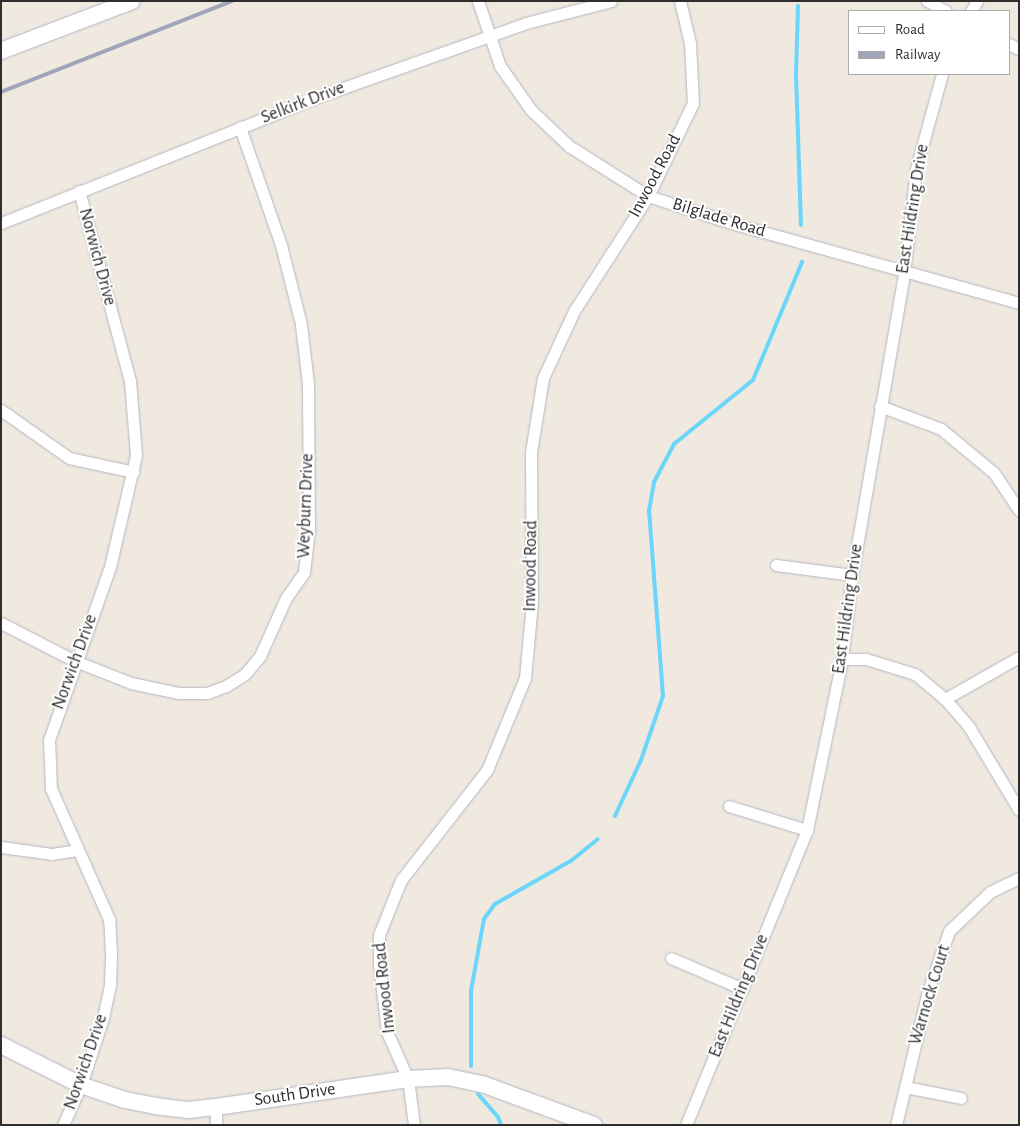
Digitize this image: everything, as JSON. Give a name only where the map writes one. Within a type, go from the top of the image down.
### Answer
[{"type":"street","points":[[1,51],[132,1]]},
{"type":"street","name":"Bilglade Road","points":[[478,1],[500,66],[531,110],[568,146],[648,196],[904,273],[1019,303]]},
{"type":"street","name":"Selkirk Drive","points":[[1,222],[240,127],[490,36],[611,1]]},
{"type":"street","name":"Inwood Road","points":[[414,1125],[408,1079],[387,1032],[379,964],[379,935],[401,880],[487,770],[525,678],[532,602],[531,452],[542,378],[574,310],[648,196],[693,103],[690,43],[680,1]]},
{"type":"street","points":[[927,1],[944,10]]},
{"type":"street","name":"East Hildring Drive","points":[[686,1125],[807,830],[842,659],[852,575],[904,273],[916,169],[942,75]]},
{"type":"street","name":"Weyburn Drive","points":[[1,623],[75,661],[131,683],[179,693],[206,692],[226,686],[245,674],[260,656],[286,598],[304,572],[309,530],[308,384],[301,324],[281,245],[240,127]]},
{"type":"street","name":"Norwich Drive","points":[[63,1125],[81,1085],[103,1018],[110,984],[111,953],[109,919],[51,789],[48,764],[52,724],[110,567],[134,472],[136,420],[130,381],[79,191]]},
{"type":"street","points":[[880,406],[941,429],[994,473],[1019,510]]},
{"type":"street","points":[[1,410],[69,458],[134,472]]},
{"type":"street","points":[[776,565],[852,575]]},
{"type":"street","points":[[945,699],[1019,657]]},
{"type":"street","points":[[842,659],[866,659],[916,674],[945,699],[969,727],[1019,810]]},
{"type":"street","points":[[729,806],[807,830]]},
{"type":"street","points":[[1,847],[52,854],[77,850]]},
{"type":"street","name":"Warnock Court","points":[[896,1125],[928,991],[949,931],[990,892],[1019,878]]},
{"type":"street","points":[[672,958],[743,989]]},
{"type":"street","name":"South Drive","points":[[1,1044],[81,1085],[125,1100],[155,1106],[187,1110],[408,1079],[448,1077],[485,1085],[594,1125]]},
{"type":"street","points":[[905,1087],[961,1098]]},
{"type":"street","points":[[216,1107],[216,1125]]},
{"type":"waterway","points":[[798,6],[796,75],[801,225]]},
{"type":"waterway","points":[[615,816],[641,760],[663,696],[649,511],[654,482],[674,444],[753,380],[802,262]]},
{"type":"waterway","points":[[471,1066],[471,991],[484,919],[495,904],[572,860],[598,839]]},
{"type":"waterway","points":[[478,1094],[498,1117],[501,1125]]},
{"type":"railway","points":[[1,92],[232,1]]}]
